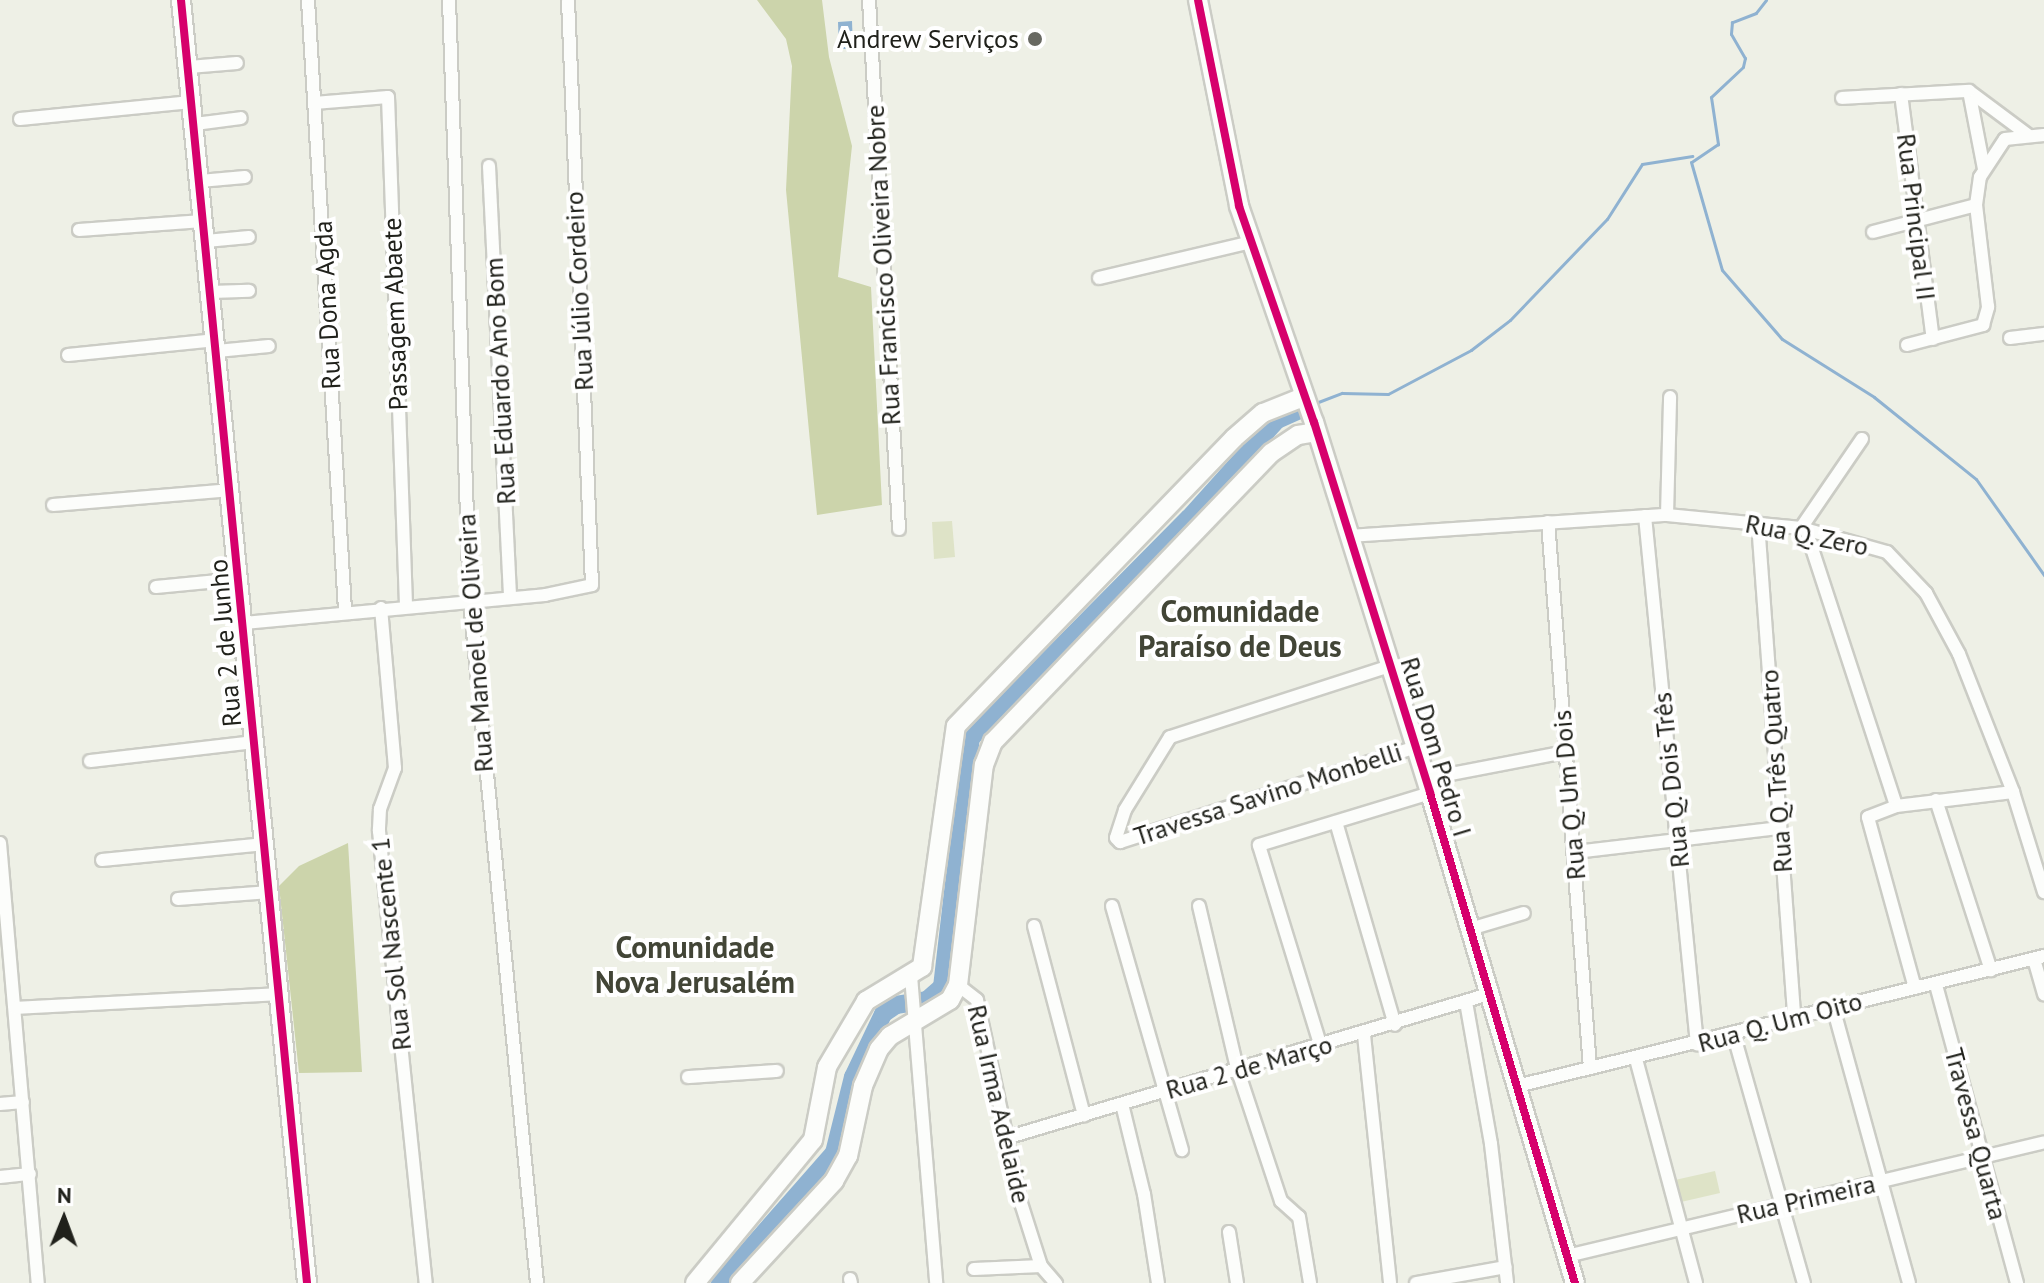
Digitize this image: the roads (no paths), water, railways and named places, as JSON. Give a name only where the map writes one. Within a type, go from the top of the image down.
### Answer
[{"type":"street","name":"Rua 2 de Junho","points":[[181,0],[307,1283]]},
{"type":"street","name":"Rua Dona Agda","points":[[308,0],[345,611]]},
{"type":"street","name":"Rua Manoel de Oliveira","points":[[449,0],[470,601],[537,1283]]},
{"type":"street","name":"Rua Júlio Cordeiro","points":[[510,597],[593,583],[568,0]]},
{"type":"street","name":"Rua Francisco Oliveira Nobre","points":[[869,0],[899,529]]},
{"type":"street","name":"Rua Dom Pedro I","points":[[1198,0],[1218,120],[1251,242],[1315,427],[1416,747],[1575,1283]]},
{"type":"street","points":[[189,67],[237,63]]},
{"type":"street","points":[[1969,91],[1984,169]]},
{"type":"street","points":[[1842,98],[1969,91],[2028,135]]},
{"type":"street","name":"Rua Principal II","points":[[1901,94],[1915,221],[1933,339]]},
{"type":"street","name":"Passagem Abaete","points":[[314,103],[388,97],[406,606]]},
{"type":"street","points":[[20,119],[191,102]]},
{"type":"street","points":[[195,124],[241,118]]},
{"type":"street","points":[[1907,345],[1983,325],[1988,317],[1976,205],[1984,169],[2005,139],[2044,135]]},
{"type":"street","name":"Rua Eduardo Ano Bom","points":[[489,166],[510,597]]},
{"type":"street","points":[[200,181],[245,177]]},
{"type":"street","points":[[1873,232],[1976,205]]},
{"type":"street","points":[[79,230],[203,221]]},
{"type":"street","points":[[206,241],[249,237]]},
{"type":"street","points":[[1099,278],[1251,242]]},
{"type":"street","points":[[211,292],[249,291]]},
{"type":"street","points":[[2010,338],[2044,334]]},
{"type":"street","points":[[68,355],[269,346]]},
{"type":"street","points":[[1667,515],[1670,397]]},
{"type":"street","points":[[695,1283],[813,1140],[827,1067],[866,1001],[922,967],[956,726],[1234,438],[1263,413],[1304,398]]},
{"type":"street","points":[[740,1283],[834,1181],[848,1156],[875,1056],[890,1036],[914,1016],[950,1000],[958,985],[984,765],[993,742],[1271,453],[1315,427]]},
{"type":"street","points":[[1862,439],[1803,529],[1896,806]]},
{"type":"street","points":[[53,505],[231,490]]},
{"type":"street","name":"Rua Q. Zero","points":[[1349,536],[1667,515],[1803,529],[1875,547],[1910,570],[1959,654],[2013,792],[2044,892]]},
{"type":"street","name":"Rua Q. Dois Três","points":[[1645,516],[1697,1044]]},
{"type":"street","name":"Rua Q. Um Dois","points":[[1548,522],[1590,1068]]},
{"type":"street","name":"Rua Q. Três Quatro","points":[[1758,523],[1794,1019]]},
{"type":"street","points":[[156,587],[239,579]]},
{"type":"street","points":[[244,623],[510,597]]},
{"type":"street","name":"Rua Sol Nascente 1","points":[[381,608],[395,768],[380,809],[379,831],[426,1283]]},
{"type":"street","name":"Travessa Savino Monbelli","points":[[1390,666],[1170,737],[1125,810],[1117,830],[1120,842],[1416,747]]},
{"type":"street","points":[[90,761],[255,742]]},
{"type":"street","points":[[1321,1047],[1259,845],[1336,822],[1428,786],[1565,752]]},
{"type":"street","points":[[1915,988],[1866,826],[1873,812],[1936,800],[2013,792]]},
{"type":"street","points":[[1936,800],[1991,970]]},
{"type":"street","points":[[1336,822],[1395,1025]]},
{"type":"street","points":[[1575,852],[1779,828]]},
{"type":"street","points":[[0,843],[6,977],[15,1008],[38,1283]]},
{"type":"street","points":[[102,860],[265,844]]},
{"type":"street","points":[[178,899],[270,892]]},
{"type":"street","points":[[1112,906],[1182,1150]]},
{"type":"street","points":[[1199,906],[1237,1068],[1281,1201],[1299,1217],[1310,1283]]},
{"type":"street","points":[[1470,929],[1524,913]]},
{"type":"street","points":[[1034,926],[1084,1115]]},
{"type":"street","points":[[2039,958],[2044,995]]},
{"type":"street","name":"Rua Q. Um Oito","points":[[1517,1086],[1734,1036],[1833,1007],[1936,985],[2039,958]]},
{"type":"street","points":[[911,976],[936,1283]]},
{"type":"street","name":"Rua Irma Adelaide","points":[[958,985],[977,1000],[1021,1203],[1041,1266]]},
{"type":"street","name":"Travessa Quarta","points":[[1936,985],[2017,1283]]},
{"type":"street","points":[[15,1008],[280,994]]},
{"type":"street","name":"Rua 2 de Março","points":[[1009,1137],[1237,1068],[1364,1035],[1489,994]]},
{"type":"street","points":[[1466,1002],[1491,1144],[1507,1283]]},
{"type":"street","points":[[1833,1007],[1909,1283]]},
{"type":"street","points":[[1364,1035],[1390,1283]]},
{"type":"street","points":[[1734,1036],[1804,1283]]},
{"type":"street","points":[[1636,1059],[1696,1283]]},
{"type":"street","points":[[688,1077],[777,1071]]},
{"type":"street","points":[[0,1104],[23,1102]]},
{"type":"street","points":[[1122,1104],[1144,1194],[1158,1283]]},
{"type":"street","name":"Rua Primeira","points":[[1567,1256],[2044,1142]]},
{"type":"street","points":[[0,1177],[30,1174]]},
{"type":"street","points":[[1229,1232],[1237,1283]]},
{"type":"street","points":[[974,1269],[1041,1266],[1056,1283]]},
{"type":"street","points":[[1416,1283],[1506,1267]]},
{"type":"water","points":[[852,21],[853,49],[839,49],[838,22]]},
{"type":"waterway","points":[[1766,0],[1756,13],[1732,22],[1731,34],[1745,58],[1743,67],[1711,97],[1718,144],[1691,162],[1722,270],[1782,339],[1874,397],[1976,479],[2044,575]]},
{"type":"waterway","points":[[1313,404],[1342,393],[1388,394],[1471,350],[1510,320],[1607,219],[1642,164],[1692,156]]},
{"type":"waterway","points":[[720,1283],[834,1153],[853,1077],[883,1014],[896,1005],[927,1000],[942,987],[971,738],[1189,518],[1277,420],[1306,407]]},
{"type":"place","name":"Andrew Serviços","points":[[1035,39]]},
{"type":"district","name":"Comunidade Paraíso de Deus","points":[[1240,628]]},
{"type":"district","name":"Comunidade Nova Jerusalém","points":[[695,964]]}]
